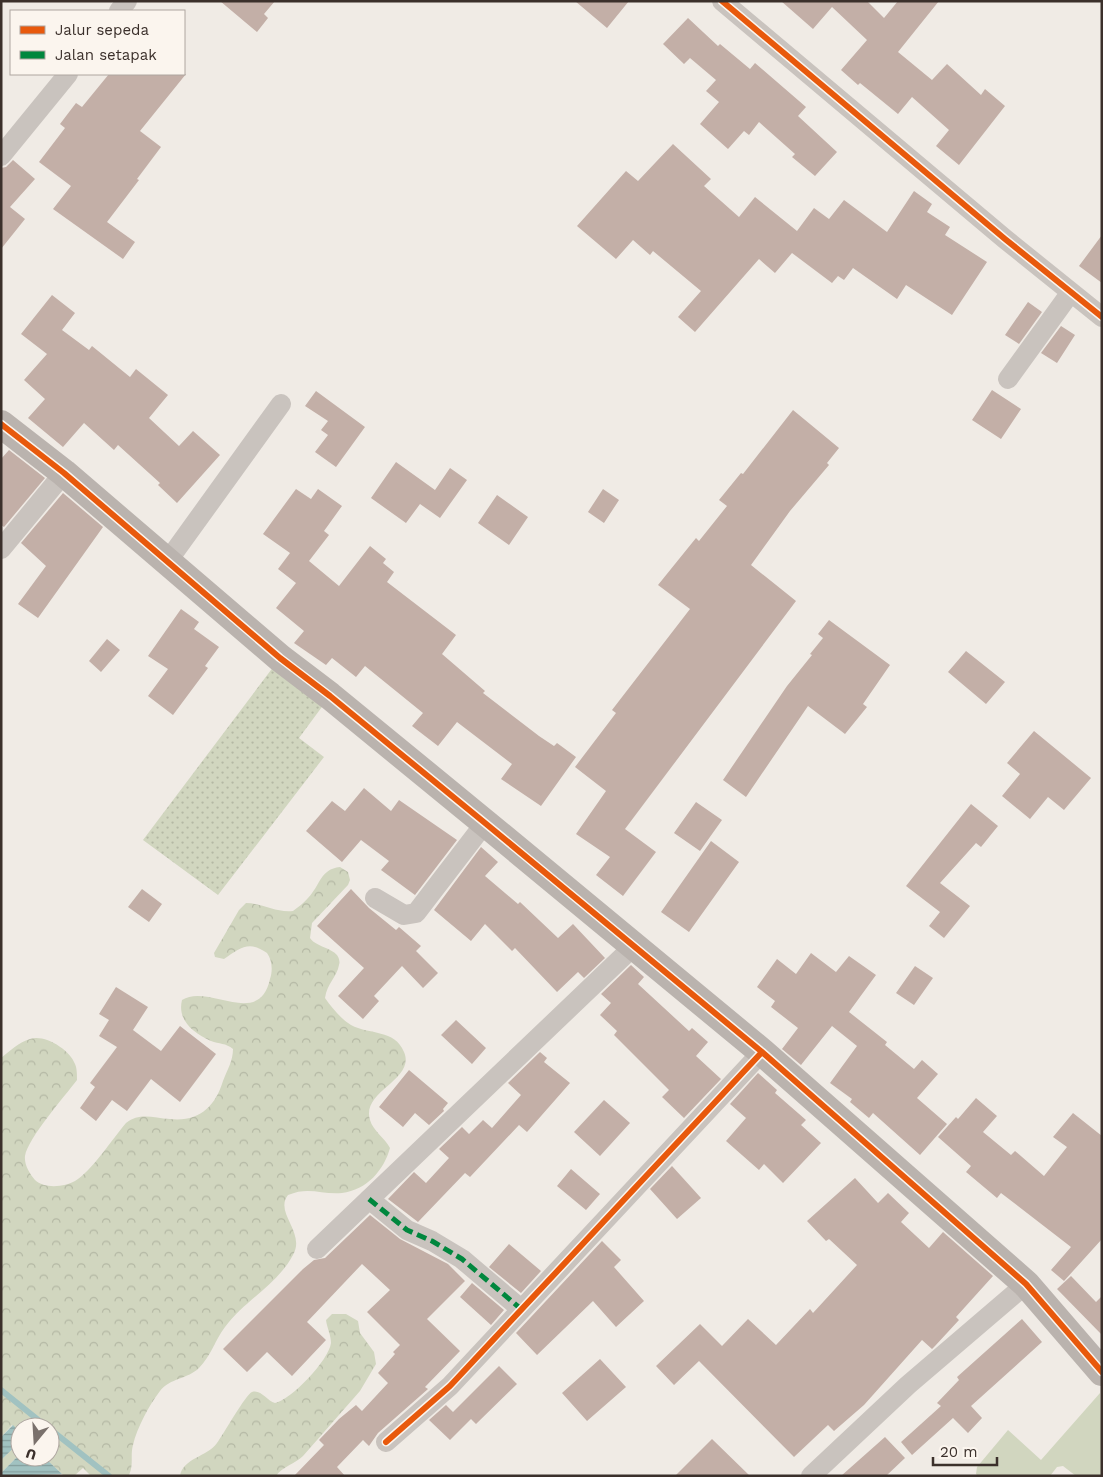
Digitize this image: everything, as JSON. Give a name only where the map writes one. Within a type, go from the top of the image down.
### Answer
[{"type":"street","points":[[722,1],[1102,317]]},
{"type":"street","points":[[1,156],[67,75]]},
{"type":"street","points":[[1008,379],[1071,292]]},
{"type":"street","points":[[167,562],[281,404]]},
{"type":"street","points":[[1,424],[64,473],[280,658],[485,823],[762,1052],[1026,1284],[1102,1372]]},
{"type":"street","points":[[1,550],[64,473]]},
{"type":"street","points":[[376,898],[404,915],[416,913],[485,823]]},
{"type":"street","points":[[317,1249],[634,946]]},
{"type":"street","points":[[386,1442],[450,1386],[762,1052]]},
{"type":"street","points":[[370,1198],[407,1230],[432,1241],[462,1258],[521,1309]]},
{"type":"street","points":[[811,1476],[908,1385],[1026,1284]]},
{"type":"green space","points":[[280,658],[330,696],[299,738],[324,757],[218,895],[143,840]]},
{"type":"green space","points":[[340,867],[348,872],[350,880],[348,885],[312,923],[310,938],[313,942],[333,952],[339,959],[338,969],[325,998],[344,1020],[351,1025],[394,1039],[404,1052],[406,1062],[396,1078],[373,1101],[369,1110],[372,1124],[390,1148],[387,1156],[373,1178],[359,1188],[342,1193],[302,1191],[288,1195],[285,1209],[296,1238],[296,1247],[293,1255],[270,1284],[233,1317],[199,1368],[195,1372],[169,1383],[160,1391],[137,1431],[132,1449],[129,1475],[91,1476],[83,1468],[74,1476],[64,1476],[55,1467],[60,1467],[60,1417],[10,1417],[10,1427],[1,1437],[1,1058],[22,1042],[36,1038],[56,1044],[68,1053],[76,1066],[77,1080],[40,1128],[25,1156],[26,1166],[31,1175],[35,1180],[44,1185],[66,1185],[81,1177],[95,1163],[126,1123],[131,1120],[147,1116],[170,1119],[189,1118],[204,1111],[220,1090],[231,1061],[233,1049],[211,1041],[193,1030],[184,1020],[181,1007],[182,1000],[193,996],[244,1003],[255,1001],[264,994],[272,972],[272,965],[267,953],[250,946],[240,949],[224,959],[215,957],[214,953],[239,910],[246,903],[281,911],[293,911],[308,898],[324,875],[333,868]]},
{"type":"green space","points":[[332,1314],[346,1314],[358,1321],[360,1333],[374,1352],[376,1364],[360,1391],[303,1456],[276,1476],[180,1476],[182,1470],[190,1461],[213,1448],[249,1394],[258,1392],[275,1403],[290,1395],[317,1369],[329,1350],[331,1343],[326,1320]]},
{"type":"green space","points":[[1100,1393],[1102,1476],[1076,1476],[1063,1466],[1057,1467],[1050,1476],[978,1476],[976,1474],[977,1467],[1008,1430],[1041,1460]]},
{"type":"green space","points":[[10,1451],[10,1464],[1,1473],[1,1460]]},
{"type":"water","points":[[10,1428],[10,1451],[1,1460],[1,1437]]},
{"type":"water","points":[[10,1464],[10,1467],[55,1467],[62,1474],[1,1476],[1,1473]]},
{"type":"building","points":[[220,1],[275,1],[264,14],[268,18],[257,32]]},
{"type":"building","points":[[575,1],[629,1],[607,28]]},
{"type":"building","points":[[781,1],[867,1],[884,18],[898,1],[939,1],[898,52],[932,80],[947,64],[981,95],[985,89],[1005,106],[959,165],[936,146],[949,130],[912,97],[898,114],[841,70],[867,40],[832,7],[813,29]]},
{"type":"building","points":[[688,18],[718,46],[720,44],[750,69],[755,63],[806,107],[798,116],[837,152],[815,176],[792,157],[795,154],[759,122],[749,135],[744,131],[728,149],[700,124],[719,102],[706,91],[716,80],[690,58],[684,64],[663,44]]},
{"type":"building","points":[[186,74],[140,131],[161,147],[107,222],[135,242],[123,259],[53,209],[71,186],[39,162],[65,128],[60,124],[76,103],[82,107],[108,75]]},
{"type":"building","points":[[673,144],[711,179],[704,186],[739,217],[755,197],[797,231],[814,208],[829,219],[844,200],[887,232],[914,191],[932,204],[927,212],[950,227],[945,235],[987,262],[952,315],[906,285],[897,299],[853,268],[844,280],[838,276],[832,283],[792,253],[775,273],[759,259],[695,332],[678,317],[701,291],[653,251],[650,255],[633,240],[616,259],[577,226],[626,171],[638,181]]},
{"type":"building","points":[[13,160],[35,179],[10,207],[25,219],[1,249],[1,168],[6,167]]},
{"type":"building","points":[[1102,235],[1102,283],[1079,266]]},
{"type":"building","points":[[52,295],[75,313],[62,330],[89,350],[92,346],[130,377],[136,369],[168,395],[149,418],[179,446],[193,431],[220,455],[177,503],[158,485],[160,483],[118,445],[114,450],[84,423],[63,447],[28,418],[45,399],[24,380],[47,354],[21,334]]},
{"type":"building","points":[[1028,302],[1042,312],[1019,344],[1005,335]]},
{"type":"building","points":[[1061,326],[1075,335],[1057,363],[1041,353]]},
{"type":"building","points":[[992,390],[1021,409],[1001,439],[972,420]]},
{"type":"building","points":[[316,391],[365,427],[336,467],[315,452],[328,435],[321,430],[328,421],[305,406]]},
{"type":"building","points":[[793,410],[839,448],[827,463],[829,465],[790,511],[751,565],[796,601],[625,829],[656,852],[623,896],[596,875],[610,857],[576,834],[606,791],[575,767],[616,713],[612,710],[690,609],[658,585],[696,538],[699,541],[727,506],[719,500],[741,473],[743,474]]},
{"type":"building","points":[[9,450],[45,478],[4,527],[1,525],[1,459]]},
{"type":"building","points":[[396,462],[435,490],[450,468],[467,480],[440,518],[420,504],[406,523],[371,498]]},
{"type":"building","points":[[296,489],[311,499],[318,489],[342,506],[324,531],[329,535],[309,561],[339,586],[370,546],[386,559],[383,563],[394,572],[387,582],[456,635],[442,654],[485,691],[483,693],[539,736],[554,746],[557,743],[576,757],[541,806],[501,779],[512,764],[457,722],[438,746],[412,726],[423,713],[365,666],[356,677],[332,658],[326,665],[294,643],[304,631],[276,608],[296,583],[278,569],[290,553],[263,534]]},
{"type":"building","points":[[603,489],[619,500],[604,523],[588,512]]},
{"type":"building","points":[[63,493],[103,527],[38,618],[18,604],[46,566],[21,543]]},
{"type":"building","points":[[497,495],[528,517],[509,545],[478,523]]},
{"type":"building","points":[[181,609],[199,622],[194,629],[219,647],[205,666],[208,668],[173,715],[148,696],[168,669],[148,656]]},
{"type":"building","points":[[829,620],[890,665],[863,704],[867,707],[845,734],[808,706],[746,797],[723,780],[787,686],[812,655],[810,654],[823,638],[818,634]]},
{"type":"building","points":[[107,639],[120,650],[101,672],[89,661]]},
{"type":"building","points":[[966,651],[1005,682],[986,704],[948,672]]},
{"type":"building","points":[[1034,731],[1091,778],[1064,810],[1048,797],[1030,819],[1002,796],[1020,774],[1007,763]]},
{"type":"building","points":[[364,788],[391,811],[399,800],[457,840],[415,895],[381,870],[389,861],[361,840],[342,862],[306,831],[332,801],[345,811]]},
{"type":"building","points":[[696,802],[722,820],[700,851],[674,833]]},
{"type":"building","points":[[971,804],[998,826],[981,847],[976,843],[940,883],[970,906],[944,938],[929,926],[940,912],[906,886]]},
{"type":"building","points":[[711,841],[739,862],[689,932],[661,912]]},
{"type":"building","points":[[481,847],[498,862],[485,876],[518,904],[520,902],[558,938],[573,924],[605,958],[584,978],[578,972],[557,992],[515,948],[512,951],[485,924],[471,941],[434,910]]},
{"type":"building","points":[[142,889],[162,904],[149,922],[128,907]]},
{"type":"building","points":[[351,889],[369,908],[396,930],[399,927],[421,946],[416,951],[438,973],[423,988],[402,966],[374,996],[379,1001],[363,1019],[338,996],[364,968],[317,926]]},
{"type":"building","points":[[811,953],[836,972],[849,956],[876,975],[849,1012],[887,1042],[885,1045],[914,1069],[922,1060],[938,1074],[917,1098],[947,1124],[920,1155],[873,1113],[869,1118],[850,1102],[852,1099],[830,1083],[857,1046],[832,1026],[801,1065],[782,1049],[798,1028],[771,1007],[775,1001],[757,987],[777,959],[796,974]]},
{"type":"building","points":[[631,965],[644,977],[638,984],[689,1031],[692,1028],[708,1042],[696,1056],[721,1079],[684,1118],[662,1097],[669,1090],[614,1035],[617,1031],[600,1015],[611,1003],[601,994]]},
{"type":"building","points":[[915,966],[933,978],[914,1005],[896,993]]},
{"type":"building","points":[[116,987],[148,1007],[133,1030],[161,1051],[180,1026],[216,1054],[180,1102],[151,1079],[127,1111],[112,1100],[96,1121],[80,1108],[95,1087],[90,1083],[117,1047],[99,1036],[109,1020],[99,1014]]},
{"type":"building","points":[[456,1020],[486,1048],[472,1064],[441,1035]]},
{"type":"building","points":[[540,1052],[547,1058],[544,1062],[570,1083],[527,1132],[519,1125],[470,1177],[465,1173],[418,1222],[388,1199],[414,1172],[426,1183],[449,1158],[439,1149],[462,1127],[469,1134],[483,1120],[492,1128],[521,1095],[508,1083]]},
{"type":"building","points":[[409,1070],[448,1103],[443,1109],[444,1111],[429,1125],[415,1113],[403,1127],[379,1107]]},
{"type":"building","points":[[758,1073],[777,1090],[775,1093],[806,1120],[801,1125],[821,1143],[783,1183],[764,1164],[759,1170],[726,1141],[746,1118],[730,1104]]},
{"type":"building","points":[[976,1098],[997,1116],[983,1132],[1011,1155],[1015,1151],[1044,1176],[1067,1147],[1053,1137],[1073,1113],[1102,1136],[1102,1239],[1064,1281],[1051,1270],[1071,1247],[1001,1193],[997,1198],[966,1172],[971,1166],[938,1137],[956,1117],[958,1119]]},
{"type":"building","points":[[604,1100],[630,1123],[600,1156],[574,1132]]},
{"type":"building","points":[[672,1166],[701,1198],[677,1219],[650,1189]]},
{"type":"building","points":[[571,1169],[600,1194],[586,1210],[557,1186]]},
{"type":"building","points":[[855,1178],[878,1203],[888,1193],[909,1213],[901,1222],[929,1248],[943,1232],[993,1276],[956,1317],[959,1320],[932,1349],[922,1340],[864,1405],[834,1431],[828,1425],[794,1457],[699,1361],[674,1385],[656,1366],[700,1324],[722,1346],[748,1319],[776,1345],[810,1309],[813,1313],[857,1265],[829,1239],[826,1241],[807,1221]]},
{"type":"building","points":[[370,1215],[400,1239],[448,1264],[465,1281],[427,1319],[460,1351],[425,1387],[428,1389],[378,1433],[369,1446],[363,1440],[337,1467],[345,1476],[294,1476],[324,1445],[319,1440],[339,1419],[356,1405],[362,1411],[388,1383],[378,1373],[395,1354],[393,1352],[400,1345],[367,1312],[390,1290],[362,1264],[307,1322],[326,1340],[292,1376],[267,1352],[247,1372],[223,1349],[303,1269],[314,1260],[325,1258]]},
{"type":"building","points":[[602,1241],[621,1260],[614,1267],[644,1301],[616,1327],[593,1301],[537,1355],[516,1333]]},
{"type":"building","points":[[509,1244],[541,1271],[521,1293],[489,1267]]},
{"type":"building","points":[[1071,1276],[1096,1302],[1102,1296],[1102,1335],[1057,1289]]},
{"type":"building","points":[[472,1283],[504,1310],[491,1325],[460,1297]]},
{"type":"building","points":[[1022,1319],[1042,1342],[971,1406],[982,1418],[968,1433],[953,1418],[912,1455],[901,1442],[941,1406],[937,1403],[959,1380],[957,1377]]},
{"type":"building","points":[[600,1359],[626,1387],[587,1421],[562,1393]]},
{"type":"building","points":[[499,1366],[517,1384],[476,1424],[471,1419],[450,1440],[429,1420],[446,1405],[453,1412]]},
{"type":"building","points":[[885,1437],[905,1458],[886,1476],[841,1476]]},
{"type":"building","points":[[712,1439],[750,1476],[675,1476]]},
{"type":"waterway","points":[[1,1390],[35,1417]]},
{"type":"waterway","points":[[60,1437],[109,1476]]},
{"type":"marked path","points":[[369,1199],[407,1230],[432,1241],[462,1259],[521,1309]]},
{"type":"cycle path","points":[[722,1],[1005,239],[1102,317]]},
{"type":"cycle path","points":[[1,424],[64,473],[280,658],[330,696],[762,1052],[1026,1284],[1102,1372]]},
{"type":"cycle path","points":[[386,1442],[450,1386],[762,1052]]}]
